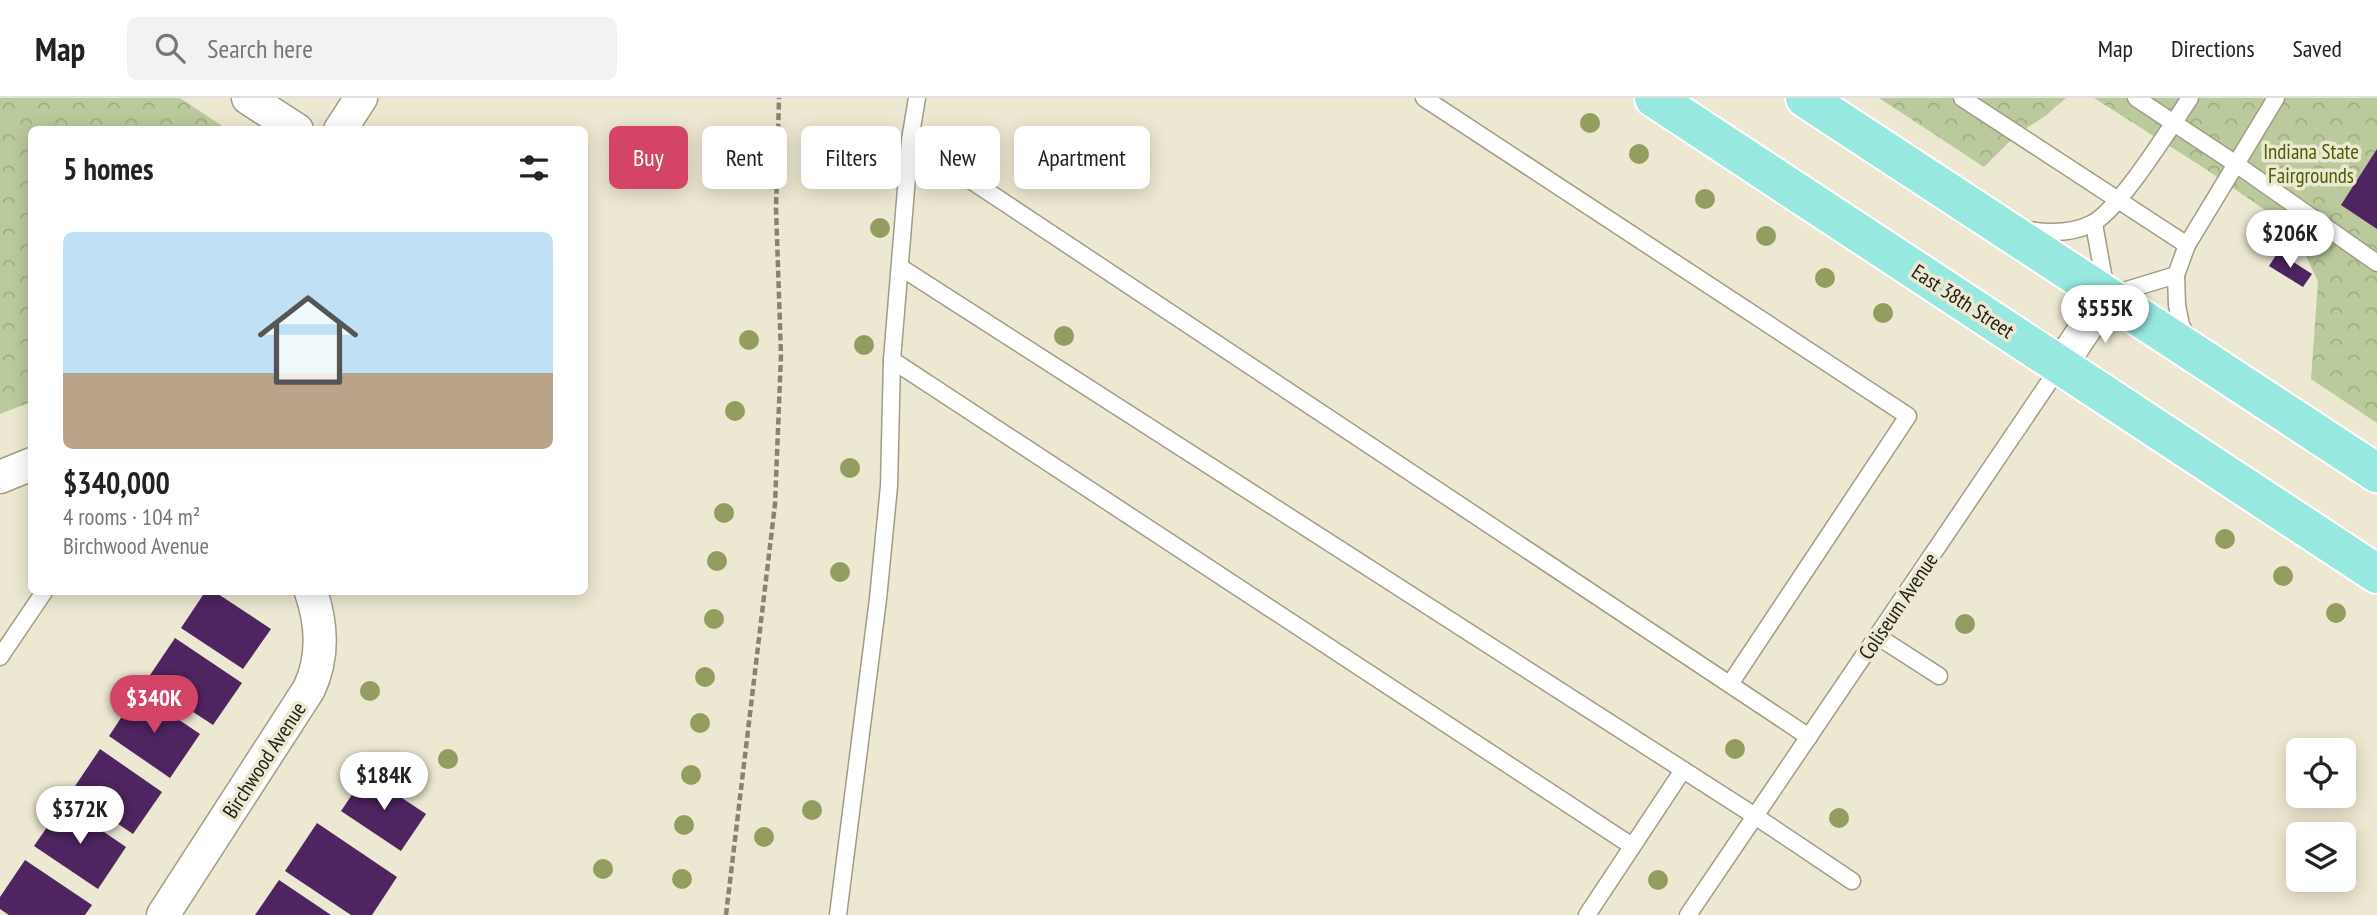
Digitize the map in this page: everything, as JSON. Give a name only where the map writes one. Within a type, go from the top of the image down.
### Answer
[{"type":"main road","name":"East 38th Street","points":[[1654,98],[2377,574]]},
{"type":"main road","points":[[1805,98],[2377,474]]},
{"type":"street","points":[[248,98],[291,126]]},
{"type":"street","points":[[343,126],[361,98]]},
{"type":"street","name":"Coliseum Avenue","points":[[2060,366],[2107,296]]},
{"type":"street","points":[[0,477],[28,466]]},
{"type":"street","name":"Birchwood Avenue","points":[[163,915],[309,689],[316,674],[320,645],[318,616],[312,595]]},
{"type":"lane","points":[[838,915],[888,499],[892,360],[910,140],[917,98]]},
{"type":"lane","points":[[1424,98],[1908,415],[1730,684]]},
{"type":"lane","points":[[1962,98],[2187,245]]},
{"type":"lane","points":[[2136,98],[2377,263]]},
{"type":"lane","points":[[1990,220],[2011,227],[2053,232],[2076,230],[2094,223],[2118,201],[2190,98]]},
{"type":"lane","points":[[2215,367],[2189,341],[2181,325],[2176,300],[2176,275],[2187,245],[2276,98]]},
{"type":"lane","points":[[910,140],[1808,737]]},
{"type":"lane","points":[[2094,223],[2107,296],[2176,275]]},
{"type":"lane","points":[[900,267],[1852,881]]},
{"type":"lane","points":[[892,360],[1632,846]]},
{"type":"lane","name":"Coliseum Avenue","points":[[1688,915],[2060,366]]},
{"type":"lane","points":[[0,657],[42,595]]},
{"type":"lane","points":[[1877,636],[1939,676]]},
{"type":"lane","points":[[1587,915],[1683,770]]},
{"type":"path","points":[[726,915],[775,504],[781,355],[776,208],[779,98]]},
{"type":"green space","points":[[0,98],[180,98],[222,126],[28,126],[28,403],[0,414]]},
{"type":"green space","points":[[1879,98],[2066,98],[2044,117],[2017,134],[1984,167]]},
{"type":"green space","name":"Indiana State Fairgrounds","points":[[2094,98],[2377,98],[2377,423],[2311,379],[2318,282],[2294,230],[2204,168]]},
{"type":"building","points":[[2377,149],[2377,229],[2341,205]]},
{"type":"building","points":[[2278,252],[2312,274],[2303,287],[2269,266]]},
{"type":"building","points":[[203,595],[220,595],[271,629],[243,669],[181,628]]},
{"type":"building","points":[[175,638],[242,683],[213,725],[146,681]]},
{"type":"building","points":[[138,692],[200,734],[170,778],[109,736]]},
{"type":"building","points":[[100,749],[162,792],[133,834],[71,792]]},
{"type":"building","points":[[366,774],[426,814],[401,851],[341,811]]},
{"type":"building","points":[[63,804],[126,847],[98,889],[34,846]]},
{"type":"building","points":[[317,823],[397,877],[372,915],[351,915],[285,871]]},
{"type":"building","points":[[25,860],[92,905],[85,915],[9,915],[0,909],[0,897]]},
{"type":"building","points":[[279,880],[331,915],[255,915]]}]
